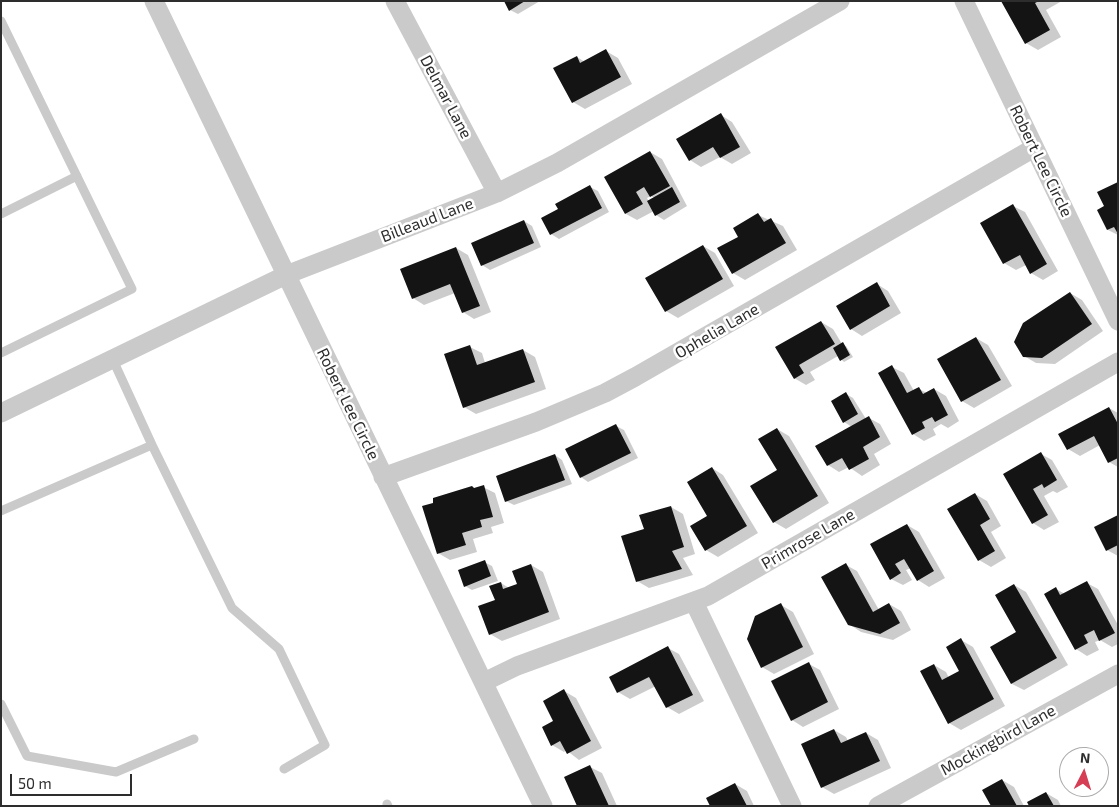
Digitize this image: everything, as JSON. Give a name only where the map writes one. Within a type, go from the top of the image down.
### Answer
[{"type":"street","name":"Robert Lee Circle","points":[[154,1],[543,806]]},
{"type":"street","name":"Delmar Lane","points":[[395,1],[497,193]]},
{"type":"street","name":"Billeaud Lane","points":[[1,413],[286,275],[497,193],[557,163],[840,1]]},
{"type":"street","name":"Robert Lee Circle","points":[[964,1],[1118,321]]},
{"type":"street","name":"Ophelia Lane","points":[[383,477],[536,422],[628,381],[1034,148]]},
{"type":"street","name":"Primrose Lane","points":[[484,682],[517,666],[708,596],[1118,362]]},
{"type":"street","points":[[694,602],[792,806]]},
{"type":"street","name":"Mockingbird Lane","points":[[878,806],[1118,674]]},
{"type":"lane","points":[[1,21],[132,288],[1,353]]},
{"type":"lane","points":[[1,214],[77,176]]},
{"type":"lane","points":[[113,360],[152,445],[232,608],[279,649],[324,745],[284,770]]},
{"type":"lane","points":[[1,511],[152,445]]},
{"type":"lane","points":[[1,704],[27,756],[116,772],[194,739]]},
{"type":"building","points":[[504,1],[525,1],[509,11]]},
{"type":"building","points":[[1001,1],[1039,1],[1035,3],[1050,30],[1025,44]]},
{"type":"building","points":[[606,49],[621,77],[572,103],[553,68],[577,56],[580,63]]},
{"type":"building","points":[[721,113],[740,147],[720,158],[713,147],[689,161],[676,139]]},
{"type":"building","points":[[650,151],[670,186],[650,197],[644,187],[636,192],[643,204],[625,214],[604,177]]},
{"type":"building","points":[[1118,182],[1118,234],[1114,227],[1107,230],[1097,210],[1104,206],[1097,192]]},
{"type":"building","points":[[590,185],[602,208],[550,235],[541,218],[558,209],[555,204]]},
{"type":"building","points":[[672,187],[680,202],[655,216],[647,201]]},
{"type":"building","points":[[1013,204],[1047,264],[1030,274],[1020,255],[1003,264],[980,223]]},
{"type":"building","points":[[758,213],[764,222],[771,218],[786,243],[732,274],[717,248],[738,237],[733,228]]},
{"type":"building","points":[[524,220],[534,243],[481,266],[471,243]]},
{"type":"building","points":[[703,245],[723,279],[665,312],[645,278]]},
{"type":"building","points":[[456,247],[480,306],[462,313],[450,284],[412,299],[400,269]]},
{"type":"building","points":[[877,282],[890,306],[850,330],[836,306]]},
{"type":"building","points":[[1070,292],[1092,324],[1042,358],[1023,357],[1014,342],[1023,323]]},
{"type":"building","points":[[821,321],[835,344],[799,365],[804,373],[794,379],[775,347]]},
{"type":"building","points":[[976,337],[1001,380],[961,402],[937,359]]},
{"type":"building","points":[[843,342],[850,355],[840,361],[833,348]]},
{"type":"building","points":[[470,345],[477,365],[523,349],[535,382],[463,408],[444,354]]},
{"type":"building","points":[[892,365],[907,393],[919,387],[923,394],[934,388],[948,415],[935,422],[932,417],[922,422],[925,428],[912,435],[878,373]]},
{"type":"building","points":[[846,392],[858,414],[843,423],[831,401]]},
{"type":"building","points":[[1109,407],[1118,424],[1118,458],[1108,463],[1094,436],[1067,450],[1058,434]]},
{"type":"building","points":[[869,416],[880,437],[863,447],[869,459],[849,470],[842,458],[827,466],[815,446]]},
{"type":"building","points":[[616,424],[631,453],[580,478],[565,449]]},
{"type":"building","points":[[777,428],[818,496],[773,523],[750,486],[777,470],[758,439]]},
{"type":"building","points":[[1041,452],[1057,480],[1044,488],[1042,484],[1033,489],[1048,515],[1032,524],[1003,474]]},
{"type":"building","points":[[555,454],[565,480],[505,502],[496,476]]},
{"type":"building","points":[[712,467],[747,526],[705,551],[690,526],[707,516],[687,482]]},
{"type":"building","points":[[484,485],[493,517],[480,520],[482,527],[462,533],[466,545],[437,554],[422,506],[433,503],[433,498],[472,486],[474,488]]},
{"type":"building","points":[[975,493],[990,519],[980,525],[995,551],[978,561],[947,509]]},
{"type":"building","points":[[671,506],[684,547],[672,551],[682,569],[636,582],[621,536],[644,529],[639,515]]},
{"type":"building","points":[[1118,515],[1118,545],[1106,551],[1094,527]]},
{"type":"building","points":[[907,524],[934,571],[917,581],[904,559],[895,564],[901,573],[890,580],[870,544]]},
{"type":"building","points":[[485,560],[491,576],[464,587],[458,570]]},
{"type":"building","points":[[846,563],[873,612],[889,603],[900,623],[880,634],[848,625],[821,577]]},
{"type":"building","points":[[531,564],[549,612],[489,635],[478,606],[495,600],[489,586],[501,582],[503,589],[517,584],[512,571]]},
{"type":"building","points":[[1087,581],[1115,633],[1099,641],[1094,630],[1084,635],[1088,643],[1075,650],[1044,594],[1056,587],[1060,595]]},
{"type":"building","points":[[1014,584],[1057,658],[1011,684],[990,647],[1016,632],[995,595]]},
{"type":"building","points":[[781,603],[803,647],[761,668],[747,639],[755,616]]},
{"type":"building","points":[[961,638],[994,699],[948,724],[920,671],[934,664],[942,680],[959,671],[946,647]]},
{"type":"building","points":[[668,646],[693,695],[666,708],[649,677],[617,693],[609,677]]},
{"type":"building","points":[[809,662],[828,702],[791,721],[771,681]]},
{"type":"building","points":[[564,689],[591,741],[567,754],[560,741],[551,746],[542,727],[553,721],[543,701]]},
{"type":"building","points":[[834,729],[841,743],[866,732],[880,761],[821,788],[801,744]]},
{"type":"building","points":[[590,765],[609,806],[577,806],[564,777]]},
{"type":"building","points":[[1002,779],[1017,806],[991,806],[982,790]]},
{"type":"building","points":[[735,783],[747,806],[710,806],[706,798]]},
{"type":"building","points":[[1046,792],[1054,806],[1029,806],[1027,802]]}]
